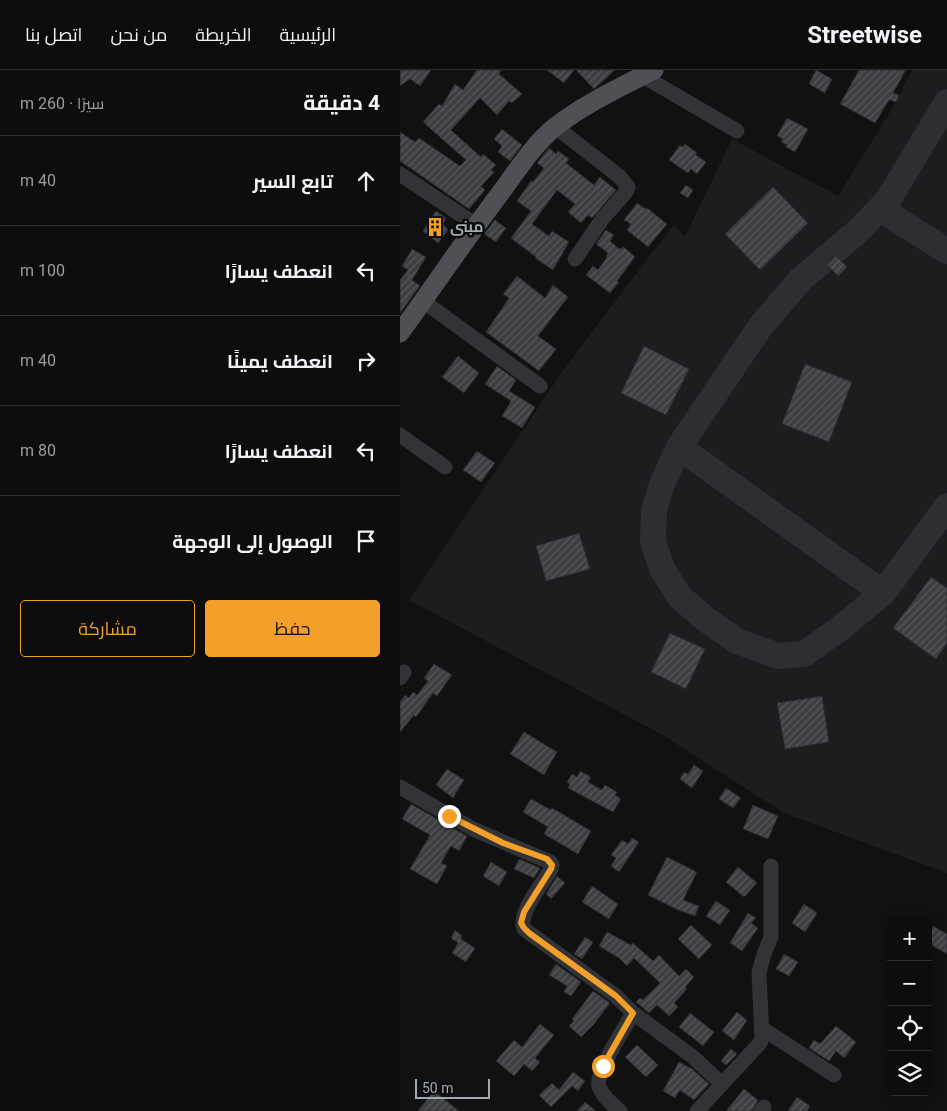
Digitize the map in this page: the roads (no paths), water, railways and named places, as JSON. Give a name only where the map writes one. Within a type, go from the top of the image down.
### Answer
[{"type":"main road","points":[[400,333],[476,225],[527,157],[556,127],[648,73]]},
{"type":"street","points":[[648,73],[737,131]]},
{"type":"street","points":[[556,127],[620,177],[628,187],[626,192],[592,232],[575,259]]},
{"type":"street","points":[[400,174],[476,225]]},
{"type":"street","points":[[422,302],[540,386]]},
{"type":"street","points":[[400,435],[445,467]]},
{"type":"street","points":[[400,787],[473,829],[550,862],[552,865],[551,869],[524,912],[521,923],[524,928],[616,996],[633,1013],[688,1053],[722,1084]]},
{"type":"street","points":[[697,1111],[760,1043],[763,1029],[759,973],[771,937],[771,866]]},
{"type":"street","points":[[620,1111],[602,1092],[598,1079],[603,1066],[633,1013]]},
{"type":"street","points":[[763,1029],[834,1075]]},
{"type":"place","name":"مبنى","points":[[435,227]]}]
